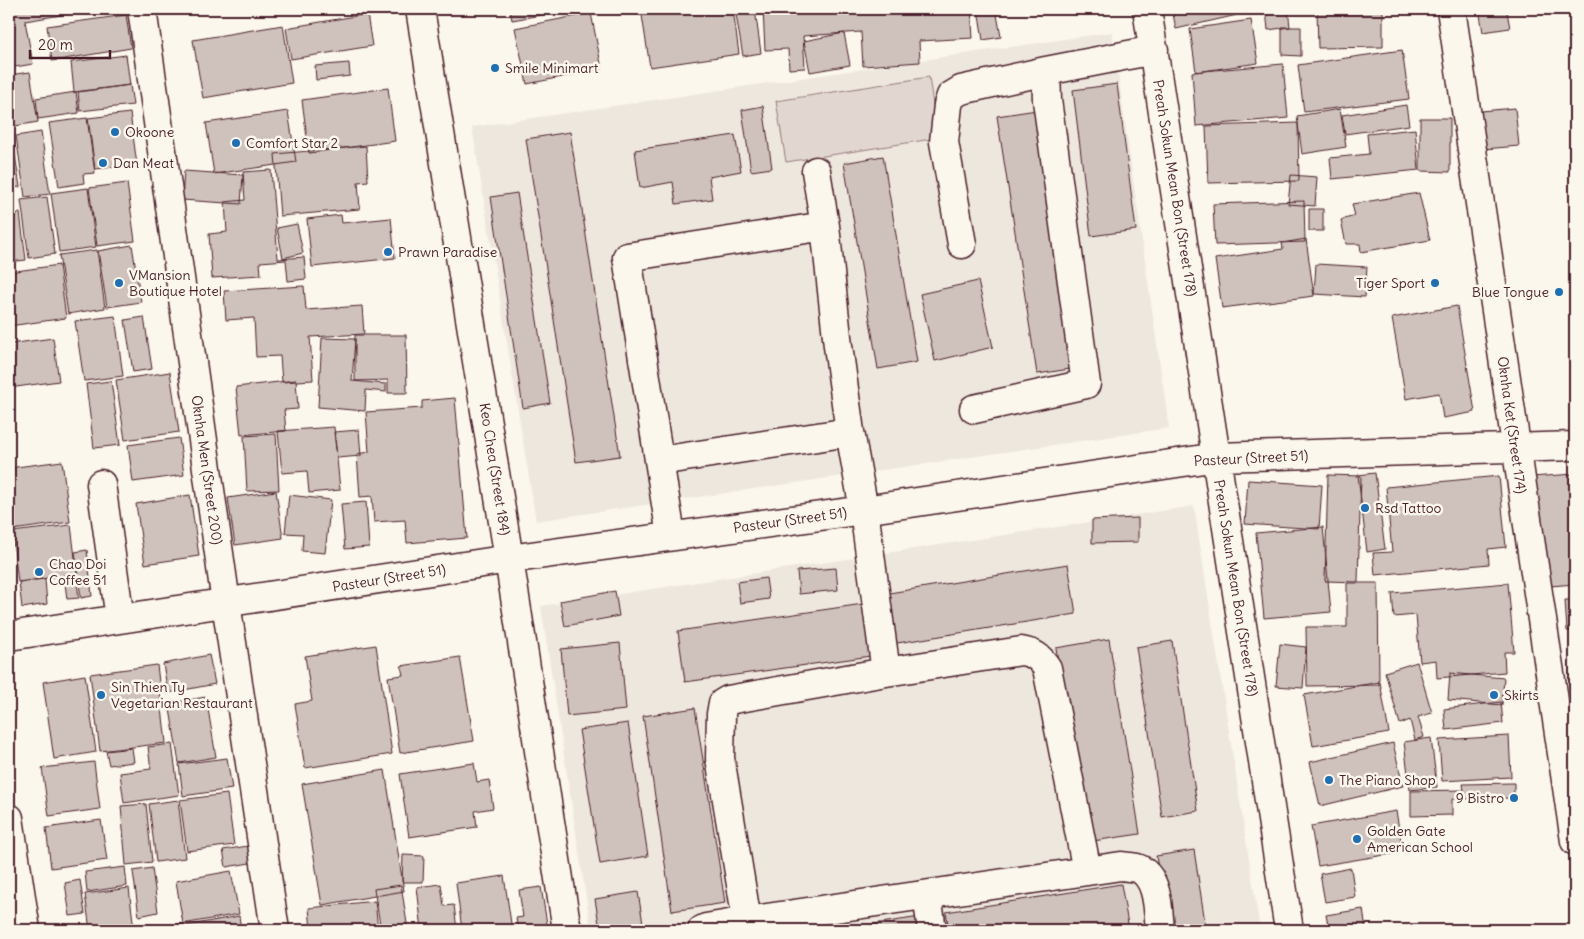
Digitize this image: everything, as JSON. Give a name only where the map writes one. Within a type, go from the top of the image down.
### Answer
[{"type":"street","name":"Oknha Men (Street 200)","points":[[142,9],[226,603],[275,930]]},
{"type":"street","name":"Keo Chea (Street 184)","points":[[420,9],[567,930]]},
{"type":"street","name":"Preah Sokun Mean Bon (Street 178)","points":[[1147,9],[1289,930]]},
{"type":"street","name":"Oknha Ket (Street 174)","points":[[1451,9],[1575,841]]},
{"type":"street","points":[[962,244],[944,142],[951,96],[961,90],[1154,50]]},
{"type":"street","points":[[974,409],[1086,384],[1047,100],[1046,71]]},
{"type":"street","points":[[816,171],[825,226],[838,346],[850,432],[864,510],[886,672]]},
{"type":"street","points":[[671,536],[627,257],[825,226]]},
{"type":"street","points":[[659,461],[850,432]]},
{"type":"street","name":"Pasteur (Street 51)","points":[[9,636],[509,559],[864,510],[1216,457],[1575,446]]},
{"type":"street","points":[[101,484],[120,619]]},
{"type":"street","points":[[747,921],[720,758],[720,714],[723,703],[728,700],[886,672],[1021,651],[1032,652],[1041,659],[1047,668],[1087,871]]},
{"type":"street","points":[[9,818],[26,930]]},
{"type":"street","points":[[702,930],[747,921],[1121,866],[1139,869],[1151,880],[1156,894],[1160,930]]},
{"type":"street","points":[[927,895],[932,930]]},
{"type":"shaded area","points":[[1112,32],[1169,428],[536,521],[472,127]]},
{"type":"shaded area","points":[[929,77],[938,138],[786,162],[776,101]]},
{"type":"shaded area","points":[[1194,506],[1260,930],[591,930],[541,606]]},
{"type":"building","points":[[9,9],[98,9],[25,21],[33,64],[9,68]]},
{"type":"building","points":[[510,9],[576,9],[512,20]]},
{"type":"building","points":[[641,9],[733,9],[739,54],[650,67]]},
{"type":"building","points":[[735,9],[755,9],[761,53],[743,56]]},
{"type":"building","points":[[763,9],[971,9],[973,38],[919,41],[920,62],[863,66],[861,32],[803,36],[805,68],[789,69],[788,49],[765,50]]},
{"type":"building","points":[[978,9],[996,9],[1001,37],[983,40]]},
{"type":"building","points":[[1172,9],[1235,9],[1237,15],[1176,29]]},
{"type":"building","points":[[1238,9],[1288,9],[1290,27],[1268,30],[1266,11],[1239,15]]},
{"type":"building","points":[[1317,9],[1383,9],[1383,47],[1318,48]]},
{"type":"building","points":[[1479,9],[1525,9],[1507,12],[1510,28],[1483,32]]},
{"type":"building","points":[[591,13],[602,69],[527,84],[515,28]]},
{"type":"building","points":[[367,14],[372,46],[291,59],[286,28]]},
{"type":"building","points":[[126,15],[131,48],[52,61],[47,26]]},
{"type":"building","points":[[1251,20],[1258,63],[1196,72],[1190,29]]},
{"type":"building","points":[[283,25],[292,83],[203,98],[193,40]]},
{"type":"building","points":[[1282,27],[1301,27],[1301,56],[1282,55]]},
{"type":"building","points":[[844,33],[850,65],[810,72],[804,41]]},
{"type":"building","points":[[1402,50],[1409,99],[1304,112],[1298,65]]},
{"type":"building","points":[[126,55],[130,85],[74,92],[71,62]]},
{"type":"building","points":[[349,63],[350,76],[316,80],[315,66]]},
{"type":"building","points":[[1283,64],[1288,118],[1196,126],[1192,72]]},
{"type":"building","points":[[30,72],[38,122],[9,127],[9,75]]},
{"type":"building","points":[[1117,84],[1136,230],[1091,236],[1073,90]]},
{"type":"building","points":[[130,85],[133,105],[80,111],[78,92]]},
{"type":"building","points":[[388,88],[395,141],[309,153],[302,100]]},
{"type":"building","points":[[76,92],[79,113],[38,119],[36,98]]},
{"type":"building","points":[[1406,105],[1409,125],[1345,134],[1342,115]]},
{"type":"building","points":[[763,106],[772,168],[751,171],[742,110]]},
{"type":"building","points":[[1515,108],[1519,146],[1484,149],[1481,111]]},
{"type":"building","points":[[1340,109],[1346,147],[1302,154],[1297,116]]},
{"type":"building","points":[[1037,110],[1077,368],[1037,374],[997,116]]},
{"type":"building","points":[[288,111],[296,162],[214,174],[206,123]]},
{"type":"building","points":[[130,113],[137,165],[95,169],[88,118]]},
{"type":"building","points":[[87,118],[95,173],[83,174],[84,183],[59,187],[49,123]]},
{"type":"building","points":[[1420,118],[1450,118],[1450,172],[1420,171]]},
{"type":"building","points":[[1298,123],[1299,181],[1208,183],[1206,126]]},
{"type":"building","points":[[9,129],[11,129],[20,187],[9,188]]},
{"type":"building","points":[[1415,129],[1419,170],[1332,179],[1330,158],[1369,154],[1367,134]]},
{"type":"building","points":[[41,132],[50,194],[25,197],[16,136]]},
{"type":"building","points":[[570,132],[620,456],[576,462],[526,139]]},
{"type":"building","points":[[735,135],[741,171],[709,177],[712,199],[676,204],[673,182],[640,188],[635,150]]},
{"type":"building","points":[[366,146],[368,181],[358,182],[360,209],[280,216],[275,154]]},
{"type":"building","points":[[883,156],[917,362],[878,369],[844,163]]},
{"type":"building","points":[[271,170],[278,259],[304,257],[306,279],[288,281],[286,260],[260,262],[261,275],[212,278],[209,234],[227,232],[225,202],[245,200],[243,172]]},
{"type":"building","points":[[184,171],[243,175],[241,204],[182,200]]},
{"type":"building","points":[[1291,175],[1317,177],[1315,206],[1288,204]]},
{"type":"building","points":[[127,183],[135,241],[97,246],[89,188]]},
{"type":"building","points":[[88,188],[96,247],[59,252],[51,193]]},
{"type":"building","points":[[517,193],[550,403],[523,408],[491,197]]},
{"type":"building","points":[[1419,193],[1430,240],[1361,252],[1360,244],[1346,244],[1341,220],[1355,216],[1352,204]]},
{"type":"building","points":[[47,197],[55,254],[29,258],[21,200]]},
{"type":"building","points":[[1304,201],[1305,242],[1215,245],[1213,204]]},
{"type":"building","points":[[1309,209],[1323,209],[1323,231],[1309,231]]},
{"type":"building","points":[[20,213],[26,260],[9,262],[9,215]]},
{"type":"building","points":[[341,215],[342,223],[391,218],[395,258],[312,267],[307,219]]},
{"type":"building","points":[[297,224],[303,253],[283,258],[277,228]]},
{"type":"building","points":[[1306,239],[1314,296],[1222,308],[1215,259],[1283,249],[1282,243]]},
{"type":"building","points":[[132,245],[141,302],[107,307],[98,251]]},
{"type":"building","points":[[97,250],[105,308],[68,314],[59,255]]},
{"type":"building","points":[[1316,264],[1367,267],[1365,297],[1314,294]]},
{"type":"building","points":[[59,265],[66,318],[9,326],[9,272]]},
{"type":"building","points":[[978,281],[993,347],[935,361],[920,294]]},
{"type":"building","points":[[304,286],[306,310],[362,306],[364,334],[310,337],[313,380],[282,382],[280,356],[256,357],[254,318],[226,320],[224,291]]},
{"type":"building","points":[[1457,306],[1475,412],[1443,418],[1439,393],[1406,399],[1392,318]]},
{"type":"building","points":[[115,316],[123,376],[84,381],[75,321]]},
{"type":"building","points":[[144,317],[152,369],[133,372],[125,320]]},
{"type":"building","points":[[355,335],[406,335],[407,393],[388,393],[388,380],[355,381]]},
{"type":"building","points":[[53,338],[59,381],[9,388],[9,344]]},
{"type":"building","points":[[322,338],[355,339],[352,381],[386,384],[386,392],[366,390],[365,411],[318,407]]},
{"type":"building","points":[[170,372],[179,432],[125,440],[116,380]]},
{"type":"building","points":[[296,380],[298,409],[284,410],[286,431],[241,435],[236,387]]},
{"type":"building","points":[[111,381],[120,445],[94,448],[86,384]]},
{"type":"building","points":[[455,398],[467,538],[407,543],[405,520],[374,522],[372,496],[360,497],[357,454],[369,452],[366,412],[422,408],[422,401]]},
{"type":"building","points":[[334,427],[340,490],[309,493],[307,471],[282,473],[278,431]]},
{"type":"building","points":[[359,430],[361,456],[337,458],[334,432]]},
{"type":"building","points":[[276,434],[279,490],[247,491],[244,436]]},
{"type":"building","points":[[179,438],[184,475],[133,482],[128,445]]},
{"type":"building","points":[[62,461],[70,522],[12,530],[9,508],[9,468]]},
{"type":"building","points":[[1375,473],[1385,549],[1367,552],[1358,475]]},
{"type":"building","points":[[1575,474],[1575,584],[1538,587],[1531,477]]},
{"type":"building","points":[[1328,475],[1361,476],[1358,582],[1325,581]]},
{"type":"building","points":[[1499,476],[1506,547],[1488,549],[1489,564],[1375,575],[1373,553],[1392,552],[1386,487]]},
{"type":"building","points":[[1248,480],[1322,485],[1319,529],[1245,524]]},
{"type":"building","points":[[276,491],[283,538],[235,545],[228,498]]},
{"type":"building","points":[[190,495],[199,556],[145,564],[136,504]]},
{"type":"building","points":[[289,495],[331,500],[325,553],[302,551],[303,534],[285,533]]},
{"type":"building","points":[[366,502],[369,547],[345,549],[341,504]]},
{"type":"building","points":[[1138,518],[1138,542],[1092,543],[1092,520]]},
{"type":"building","points":[[71,525],[77,574],[18,582],[12,532]]},
{"type":"building","points":[[1323,527],[1331,612],[1264,618],[1256,533]]},
{"type":"building","points":[[87,550],[92,596],[81,598],[75,552]]},
{"type":"building","points":[[1068,564],[1076,614],[885,645],[877,595]]},
{"type":"building","points":[[836,568],[838,590],[799,594],[797,571]]},
{"type":"building","points":[[76,575],[79,598],[67,599],[64,576]]},
{"type":"building","points":[[766,578],[769,599],[740,603],[737,582]]},
{"type":"building","points":[[45,579],[47,604],[22,608],[19,582]]},
{"type":"building","points":[[1347,583],[1378,583],[1379,685],[1307,686],[1306,627],[1347,627]]},
{"type":"building","points":[[1508,583],[1514,652],[1504,652],[1505,672],[1437,678],[1436,660],[1420,662],[1416,615],[1394,617],[1392,593]]},
{"type":"building","points":[[615,591],[619,616],[565,626],[560,601]]},
{"type":"building","points":[[1565,600],[1575,600],[1575,631],[1567,631]]},
{"type":"building","points":[[870,603],[878,655],[685,682],[678,631]]},
{"type":"building","points":[[1109,639],[1140,834],[1086,842],[1056,648]]},
{"type":"building","points":[[1172,641],[1198,811],[1162,817],[1136,647]]},
{"type":"building","points":[[620,643],[626,710],[567,716],[561,649]]},
{"type":"building","points":[[1280,644],[1306,647],[1303,688],[1276,686]]},
{"type":"building","points":[[376,645],[392,754],[305,768],[295,704],[312,701],[305,656]]},
{"type":"building","points":[[209,655],[215,684],[168,693],[163,664]]},
{"type":"building","points":[[460,657],[474,741],[400,753],[388,677],[403,675],[401,666]]},
{"type":"building","points":[[1417,662],[1432,713],[1418,717],[1424,737],[1415,740],[1410,720],[1400,724],[1385,672]]},
{"type":"building","points":[[157,665],[166,743],[100,751],[90,674]]},
{"type":"building","points":[[1450,673],[1504,678],[1502,705],[1448,700]]},
{"type":"building","points":[[85,675],[96,752],[54,759],[43,682]]},
{"type":"building","points":[[1380,682],[1389,733],[1313,746],[1304,695]]},
{"type":"building","points":[[206,697],[216,757],[179,763],[169,703]]},
{"type":"building","points":[[1501,702],[1503,723],[1446,730],[1444,709]]},
{"type":"building","points":[[695,708],[725,903],[672,911],[643,716]]},
{"type":"building","points":[[628,723],[648,856],[600,864],[579,730]]},
{"type":"building","points":[[1509,736],[1511,777],[1442,781],[1439,740]]},
{"type":"building","points":[[1431,738],[1437,787],[1410,790],[1404,742]]},
{"type":"building","points":[[1393,743],[1403,786],[1320,806],[1310,762]]},
{"type":"building","points":[[172,744],[179,795],[124,803],[120,773],[151,769],[148,747]]},
{"type":"building","points":[[132,748],[134,762],[109,765],[106,751]]},
{"type":"building","points":[[227,758],[232,789],[183,796],[179,764]]},
{"type":"building","points":[[94,762],[100,809],[49,816],[42,768]]},
{"type":"building","points":[[474,763],[477,782],[489,780],[493,808],[475,811],[477,827],[409,837],[400,774]]},
{"type":"building","points":[[385,770],[404,891],[322,905],[302,784]]},
{"type":"building","points":[[1514,783],[1514,798],[1452,799],[1452,815],[1411,816],[1411,791],[1464,790],[1463,784]]},
{"type":"building","points":[[227,794],[234,845],[187,851],[180,800]]},
{"type":"building","points":[[178,800],[185,858],[156,862],[149,804]]},
{"type":"building","points":[[146,804],[152,862],[126,865],[121,806]]},
{"type":"building","name":"Golden Gate American School","points":[[1396,811],[1403,852],[1318,866],[1311,826]]},
{"type":"building","points":[[101,820],[107,860],[51,868],[46,828]]},
{"type":"building","points":[[254,845],[256,862],[226,867],[223,850]]},
{"type":"building","points":[[1194,850],[1206,929],[1168,930],[1156,856]]},
{"type":"building","points":[[403,855],[424,856],[423,882],[402,882]]},
{"type":"building","points":[[125,867],[127,886],[87,892],[85,872]]},
{"type":"building","points":[[152,868],[158,912],[139,916],[133,871]]},
{"type":"building","points":[[1351,868],[1355,897],[1325,902],[1320,874]]},
{"type":"building","points":[[231,871],[239,914],[183,924],[176,881]]},
{"type":"building","points":[[504,876],[512,930],[462,930],[456,883]]},
{"type":"building","points":[[80,880],[85,914],[70,916],[65,883]]},
{"type":"building","points":[[441,884],[444,906],[454,905],[457,930],[422,930],[417,887]]},
{"type":"building","points":[[1121,884],[1129,930],[949,930],[946,912]]},
{"type":"building","points":[[401,885],[408,930],[381,930],[374,889]]},
{"type":"building","points":[[541,887],[548,930],[518,930],[516,918],[523,917],[519,890]]},
{"type":"building","points":[[129,888],[134,930],[90,930],[85,894]]},
{"type":"building","points":[[638,892],[644,930],[600,930],[595,899]]},
{"type":"building","points":[[375,901],[378,930],[311,930],[309,908]]},
{"type":"building","points":[[1363,909],[1366,930],[1329,930],[1326,915]]},
{"type":"building","points":[[239,916],[241,930],[186,930],[185,926]]},
{"type":"building","points":[[920,917],[922,930],[835,930]]},
{"type":"building","points":[[182,924],[183,930],[141,930]]},
{"type":"place","name":"Smile Minimart","points":[[495,68]]},
{"type":"place","name":"Okoone","points":[[115,132]]},
{"type":"place","name":"Comfort Star 2","points":[[236,143]]},
{"type":"place","name":"Dan Meat","points":[[103,163]]},
{"type":"place","name":"Prawn Paradise","points":[[388,252]]},
{"type":"place","name":"VMansion Boutique Hotel","points":[[119,283]]},
{"type":"place","name":"Tiger Sport","points":[[1435,283]]},
{"type":"place","name":"Blue Tongue","points":[[1559,292]]},
{"type":"place","name":"Rsd Tattoo","points":[[1365,508]]},
{"type":"place","name":"Chao Doi Coffee 51","points":[[39,572]]},
{"type":"place","name":"Sin Thien Ty Vegetarian Restaurant","points":[[101,695]]},
{"type":"place","name":"Skirts","points":[[1494,695]]},
{"type":"place","name":"The Piano Shop","points":[[1329,780]]},
{"type":"place","name":"9 Bistro","points":[[1514,798]]},
{"type":"place","name":"Golden Gate American School","points":[[1357,839]]}]
